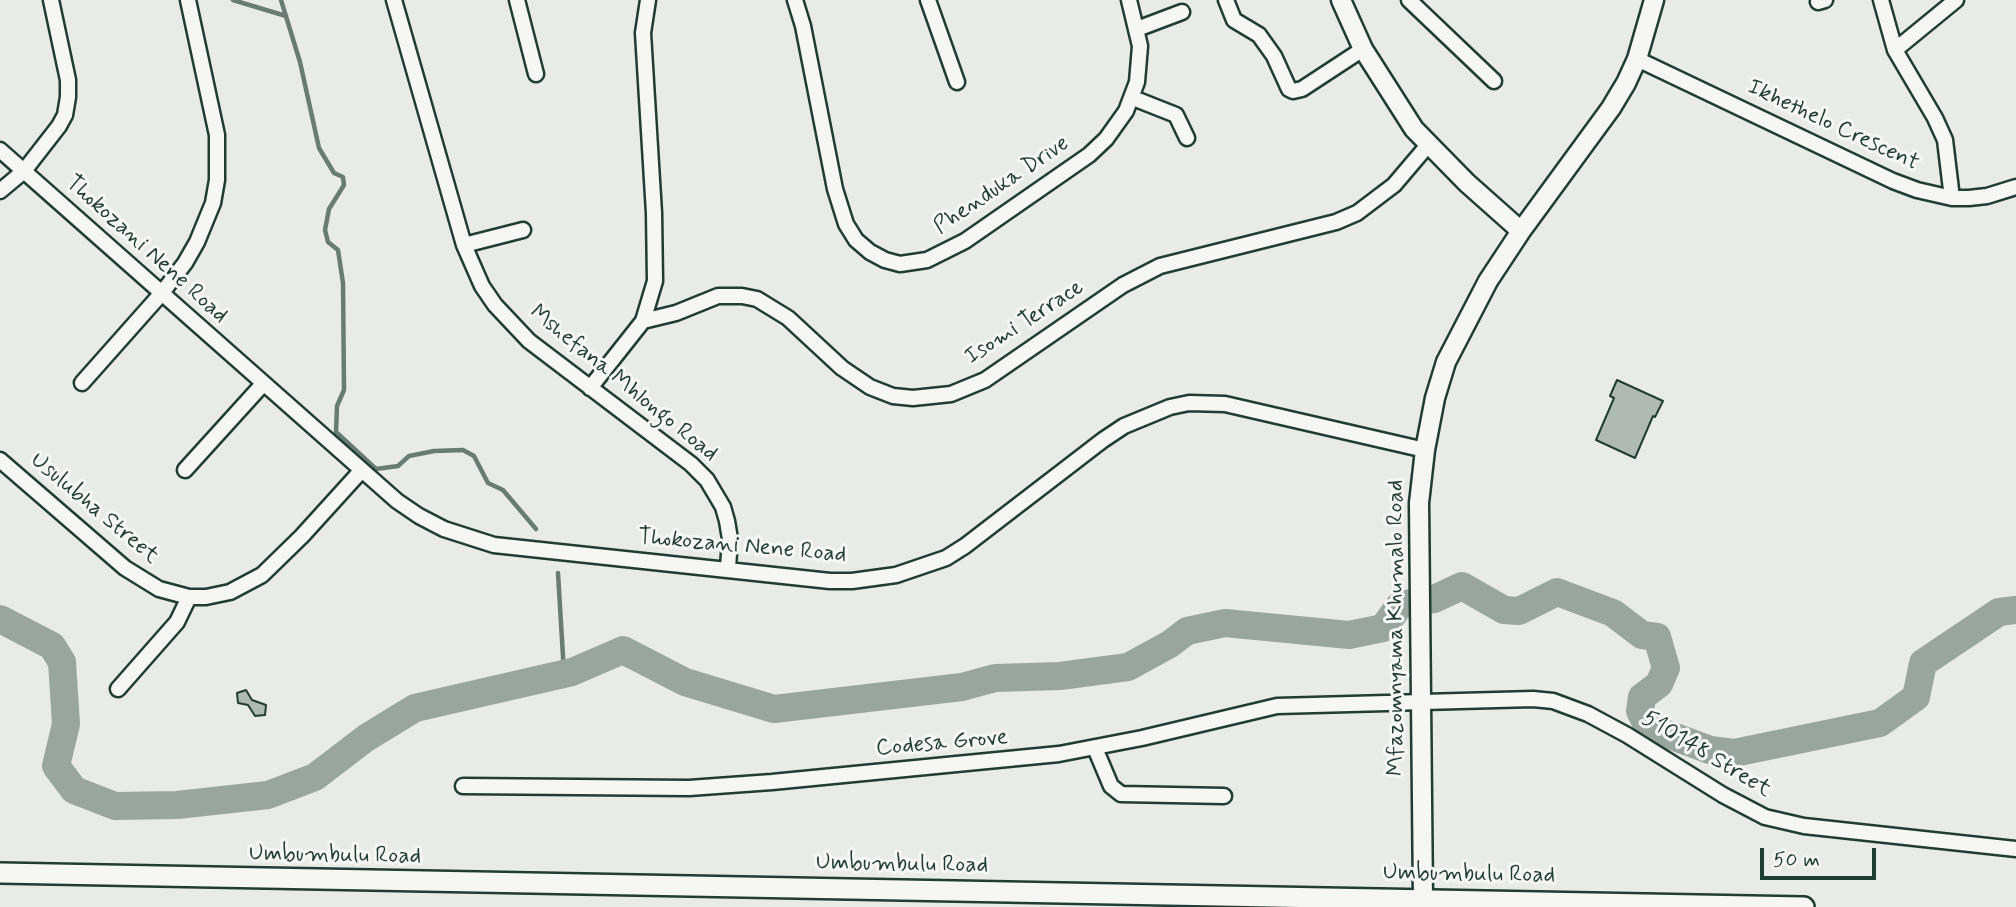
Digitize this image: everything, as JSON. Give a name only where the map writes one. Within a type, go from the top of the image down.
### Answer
[{"type":"main road","name":"Umbumbulu Road","points":[[0,873],[1423,903],[1804,907]]},
{"type":"street","points":[[0,191],[24,171],[65,115],[68,80],[51,0]]},
{"type":"street","points":[[82,383],[161,294],[197,242],[213,203],[217,180],[217,135],[188,0]]},
{"type":"street","name":"Mshefana Mhlongo Road","points":[[394,0],[464,245],[482,286],[512,324],[552,360],[691,464],[707,480],[723,507],[727,521],[730,539],[728,568]]},
{"type":"street","points":[[517,0],[536,74]]},
{"type":"street","points":[[590,388],[643,321],[655,281],[656,258],[643,33],[648,0]]},
{"type":"street","name":"Phenduka Drive","points":[[795,0],[803,26],[841,212],[856,240],[884,260],[900,264],[920,262],[943,254],[965,241],[1089,155],[1119,122],[1133,98],[1140,64],[1140,46],[1129,0]]},
{"type":"street","points":[[928,0],[957,82]]},
{"type":"street","points":[[1226,0],[1234,19],[1259,35],[1293,92],[1302,89],[1363,49]]},
{"type":"street","points":[[1341,0],[1363,49],[1408,120],[1429,145],[1521,231]]},
{"type":"street","points":[[1409,0],[1494,81]]},
{"type":"street","name":"Mfazomnyama Khumalo Road","points":[[1423,903],[1419,503],[1424,450],[1435,398],[1446,362],[1488,281],[1611,108],[1637,59],[1654,0]]},
{"type":"street","points":[[1881,0],[1895,50],[1941,128],[1949,159],[1952,198]]},
{"type":"street","points":[[1895,50],[1956,0]]},
{"type":"street","points":[[1137,29],[1182,12]]},
{"type":"street","name":"Ikhethelo Crescent","points":[[1637,59],[1892,181],[1917,190],[1952,198],[1987,196],[2016,187]]},
{"type":"street","points":[[1133,98],[1176,115],[1186,138]]},
{"type":"street","name":"Isomi Terrace","points":[[643,321],[676,313],[718,296],[757,299],[788,318],[842,368],[870,387],[893,396],[913,398],[951,394],[985,380],[1123,285],[1160,266],[1336,222],[1357,213],[1394,185],[1429,145]]},
{"type":"street","name":"Thokozani Nene Road","points":[[0,150],[361,471],[419,516],[444,529],[495,545],[830,581],[852,581],[896,575],[929,566],[965,546],[1124,426],[1170,407],[1189,403],[1225,404],[1424,450]]},
{"type":"street","points":[[464,245],[523,230]]},
{"type":"street","points":[[186,470],[263,384]]},
{"type":"street","name":"Usulubha Street","points":[[0,460],[125,569],[159,589],[189,597],[230,592],[262,575],[361,471]]},
{"type":"street","points":[[118,690],[177,622],[189,597]]},
{"type":"street","name":"510148 Street","points":[[1420,702],[1533,699],[1553,701],[1588,714],[1627,735],[1723,795],[1765,817],[1804,826],[2016,849]]},
{"type":"street","name":"Codesa Grove","points":[[463,786],[689,788],[772,782],[1015,760],[1095,748],[1277,706],[1420,702]]},
{"type":"street","points":[[1095,748],[1111,786],[1121,794],[1224,796]]},
{"type":"building","points":[[1617,380],[1663,401],[1655,417],[1653,416],[1635,458],[1596,440],[1614,398],[1610,396]]},
{"type":"building","points":[[246,690],[252,700],[266,705],[265,715],[255,716],[248,705],[238,703],[237,693]]},
{"type":"waterway","points":[[233,0],[286,16]]},
{"type":"waterway","points":[[281,0],[300,62],[319,148],[334,173],[343,177],[344,185],[329,209],[325,230],[328,242],[338,250],[343,283],[344,390],[337,406],[336,432],[376,469],[398,466],[409,456],[434,451],[463,450],[474,456],[488,483],[503,490],[536,529]]},
{"type":"waterway","points":[[558,573],[564,673]]},
{"type":"waterway","points":[[0,619],[52,646],[62,662],[66,724],[56,766],[74,790],[115,806],[177,805],[268,795],[315,777],[366,738],[415,708],[572,672],[623,650],[685,682],[774,709],[962,687],[995,678],[1060,676],[1128,667],[1170,644],[1187,631],[1225,623],[1349,635],[1383,628],[1400,605],[1434,599],[1462,586],[1504,610],[1519,611],[1557,592],[1613,613],[1642,635],[1657,637],[1666,668],[1659,684],[1642,697],[1640,711],[1648,727],[1710,750],[1734,753],[1880,723],[1916,697],[1923,663],[1999,612],[2016,610]]}]
